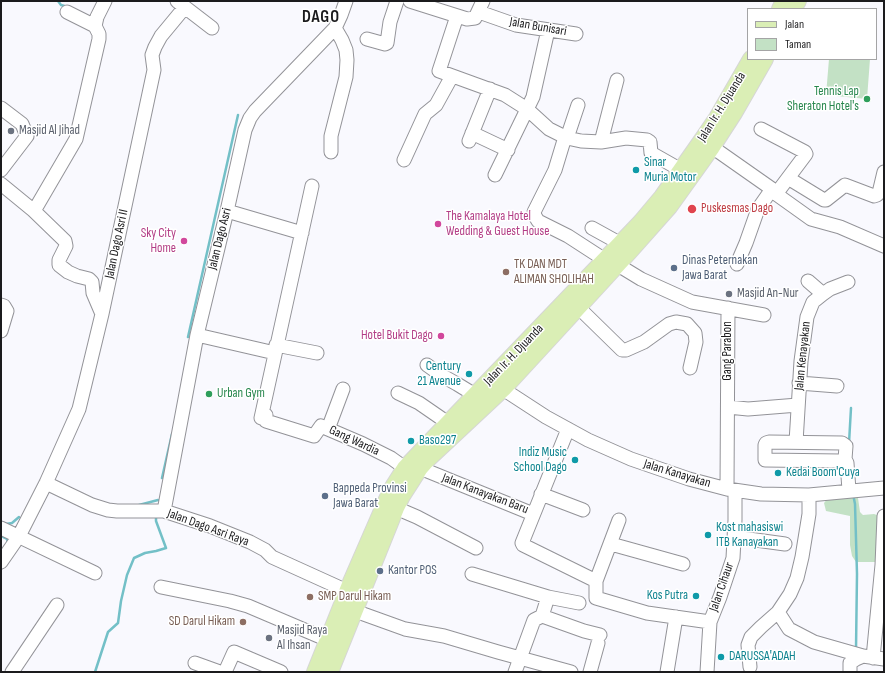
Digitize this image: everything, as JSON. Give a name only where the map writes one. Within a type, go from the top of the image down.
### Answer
[{"type":"main road","name":"Jalan Ir. H. Djuanda","points":[[315,672],[349,586],[413,468],[448,423],[492,377],[669,207],[707,144],[717,118],[750,60]]},
{"type":"main road","name":"Jalan Ir. H. Djuanda","points":[[625,248],[681,170],[734,114],[764,60]]},
{"type":"main road","name":"Jalan Ir. H. Djuanda","points":[[413,468],[427,460],[503,389],[578,307],[611,262]]},
{"type":"main road","name":"Jalan Ir. H. Djuanda","points":[[330,672],[355,611],[396,498]]},
{"type":"street","points":[[34,211],[73,145],[77,134],[99,39],[95,26],[97,17],[105,1]]},
{"type":"street","name":"Jalan Dago Asri","points":[[164,511],[197,335],[245,130],[250,118],[271,94],[335,28],[346,1]]},
{"type":"street","points":[[367,39],[385,44],[387,43],[390,22],[398,1]]},
{"type":"street","points":[[410,1],[457,16],[472,19],[475,18],[481,6]]},
{"type":"street","points":[[181,4],[212,28]]},
{"type":"street","name":"Jalan Dago Asri II","points":[[46,483],[78,409],[102,314],[154,70],[152,55],[161,36],[181,4]]},
{"type":"street","name":"Jalan Bunisari","points":[[481,6],[516,26],[576,34]]},
{"type":"street","points":[[67,12],[95,26]]},
{"type":"street","points":[[457,16],[439,70],[505,95],[527,109],[549,129],[566,137],[581,141],[600,142],[626,138],[647,140],[650,142],[651,153],[681,170]]},
{"type":"street","points":[[331,152],[331,136],[346,77],[347,60],[344,45],[335,28]]},
{"type":"street","points":[[495,175],[533,97],[548,30]]},
{"type":"street","points":[[404,160],[425,114],[436,105],[452,76]]},
{"type":"street","points":[[600,142],[617,80]]},
{"type":"street","points":[[490,89],[471,137],[508,150]]},
{"type":"street","points":[[566,137],[578,105]]},
{"type":"street","points":[[1,108],[22,124],[27,136],[1,170]]},
{"type":"street","points":[[737,264],[758,209],[788,178],[806,154],[806,152],[760,128]]},
{"type":"street","name":"Gang Parabon","points":[[566,137],[552,176],[534,212],[538,221],[568,236],[641,279],[692,302],[728,308],[728,407],[731,490]]},
{"type":"street","points":[[707,144],[811,219],[840,227],[884,246]]},
{"type":"street","points":[[788,178],[826,200],[845,184],[874,196],[877,195],[879,193],[884,172]]},
{"type":"street","points":[[1,184],[34,211],[65,241],[66,246],[59,260],[59,265],[68,272],[89,279],[92,282],[94,293],[102,314]]},
{"type":"street","points":[[275,349],[312,186]]},
{"type":"street","points":[[227,211],[302,233]]},
{"type":"street","points":[[592,228],[625,248]]},
{"type":"street","points":[[808,281],[822,294],[848,282]]},
{"type":"street","name":"Jalan Kenayakan","points":[[796,442],[799,383],[807,317],[813,302],[822,294]]},
{"type":"street","points":[[1,330],[7,311],[3,305]]},
{"type":"street","points":[[578,307],[622,350],[626,350],[644,342],[669,324],[676,322],[686,324],[695,333],[696,342],[690,368]]},
{"type":"street","points":[[728,308],[764,315]]},
{"type":"street","points":[[197,335],[275,349],[317,353]]},
{"type":"street","name":"Gang Wardia","points":[[275,349],[265,410],[266,421],[314,436],[320,426],[363,444],[413,468]]},
{"type":"street","points":[[427,365],[475,396]]},
{"type":"street","name":"Jalan Kanayakan","points":[[492,377],[503,389],[588,440],[631,460],[689,479],[731,490],[761,494],[809,495],[849,490],[884,488]]},
{"type":"street","points":[[799,383],[837,386]]},
{"type":"street","points":[[328,429],[343,389]]},
{"type":"street","points":[[398,393],[419,403],[448,423]]},
{"type":"street","points":[[728,407],[748,409],[798,405]]},
{"type":"street","name":"Jalan Kanayakan Baru","points":[[413,468],[533,514],[568,429]]},
{"type":"street","points":[[845,459],[840,461],[765,460],[766,443],[842,443],[846,446],[845,459],[847,463],[849,490]]},
{"type":"street","points":[[1,562],[19,536],[46,483]]},
{"type":"street","name":"Jalan Dago Asri Raya","points":[[46,483],[92,505],[108,510],[164,511],[210,526],[250,542],[265,550],[272,557],[349,586]]},
{"type":"street","name":"Jalan Cihaur","points":[[596,582],[596,598],[647,613],[710,622],[720,597],[732,558],[734,537],[731,490]]},
{"type":"street","points":[[542,494],[583,510]]},
{"type":"street","points":[[750,667],[748,645],[751,637],[778,612],[790,594],[797,578],[802,557],[809,495]]},
{"type":"street","points":[[396,498],[417,517],[476,548]]},
{"type":"street","points":[[533,514],[522,540],[523,545],[596,582],[619,520]]},
{"type":"street","points":[[873,658],[880,629],[884,516]]},
{"type":"street","points":[[1,528],[96,573]]},
{"type":"street","points":[[734,537],[785,544]]},
{"type":"street","points":[[611,544],[683,564]]},
{"type":"street","points":[[472,574],[548,597],[579,603]]},
{"type":"street","points":[[161,587],[230,600],[248,606],[328,640]]},
{"type":"street","points":[[515,672],[534,620],[542,616],[548,597]]},
{"type":"street","points":[[12,672],[58,606]]},
{"type":"street","points":[[355,611],[405,629],[444,636],[571,672]]},
{"type":"street","points":[[778,612],[789,630],[814,642],[873,658]]},
{"type":"street","points":[[542,616],[584,631],[598,639],[590,672]]},
{"type":"street","points":[[667,672],[676,617]]},
{"type":"street","points":[[707,672],[710,622]]},
{"type":"street","points":[[226,672],[234,652],[281,672]]},
{"type":"street","points":[[850,672],[850,663],[856,659],[873,658]]},
{"type":"street","points":[[195,663],[220,672]]},
{"type":"green space","points":[[829,60],[870,60],[867,99],[826,95]]},
{"type":"green space","points":[[828,498],[858,498],[860,512],[863,515],[874,514],[880,516],[879,562],[856,562],[852,556],[850,545],[850,516],[826,511],[824,503]]},
{"type":"waterway","points":[[58,1],[61,5],[68,7]]},
{"type":"waterway","points":[[188,337],[238,115]]},
{"type":"waterway","points":[[849,443],[851,408]]},
{"type":"waterway","points":[[162,478],[172,434]]},
{"type":"waterway","points":[[853,494],[855,504],[857,574],[856,649]]},
{"type":"waterway","points":[[139,505],[158,500]]},
{"type":"waterway","points":[[95,672],[108,632],[118,623],[127,575],[134,558],[145,553],[166,548],[156,521],[156,516]]},
{"type":"waterway","points":[[6,524],[12,523],[19,517]]},
{"type":"waterway","points":[[1,536],[7,539],[8,543]]},
{"type":"place","name":"Tennis Lap Sheraton Hotel's","points":[[867,99]]},
{"type":"place","name":"Masjid Al Jihad","points":[[11,131]]},
{"type":"place","name":"Sinar Muria Motor","points":[[636,170]]},
{"type":"place","name":"Puskesmas Dago","points":[[692,209]]},
{"type":"place","name":"The Kamalaya Hotel Wedding & Guest House","points":[[438,224]]},
{"type":"place","name":"Sky City Home","points":[[184,241]]},
{"type":"place","name":"Dinas Peternakan Jawa Barat","points":[[674,268]]},
{"type":"place","name":"TK DAN MDT ALIMAN SHOLIHAH","points":[[506,272]]},
{"type":"place","name":"Masjid An-Nur","points":[[729,294]]},
{"type":"place","name":"Hotel Bukit Dago","points":[[441,336]]},
{"type":"place","name":"Century 21 Avenue","points":[[469,374]]},
{"type":"place","name":"Urban Gym","points":[[209,394]]},
{"type":"place","name":"Baso297","points":[[411,441]]},
{"type":"place","name":"Indiz Music School Dago","points":[[575,460]]},
{"type":"place","name":"Kedai Boom'Cuya","points":[[778,473]]},
{"type":"place","name":"Bappeda Provinsi Jawa Barat","points":[[325,496]]},
{"type":"place","name":"Kost mahasiswi ITB Kanayakan","points":[[708,535]]},
{"type":"place","name":"Kantor POS","points":[[380,571]]},
{"type":"place","name":"Kos Putra","points":[[696,596]]},
{"type":"place","name":"SMP Darul Hikam","points":[[310,597]]},
{"type":"place","name":"SD Darul Hikam","points":[[243,622]]},
{"type":"place","name":"Masjid Raya Al Ihsan","points":[[269,638]]},
{"type":"place","name":"DARUSSA'ADAH","points":[[721,657]]},
{"type":"district","name":"DAGO","points":[[321,18]]}]
